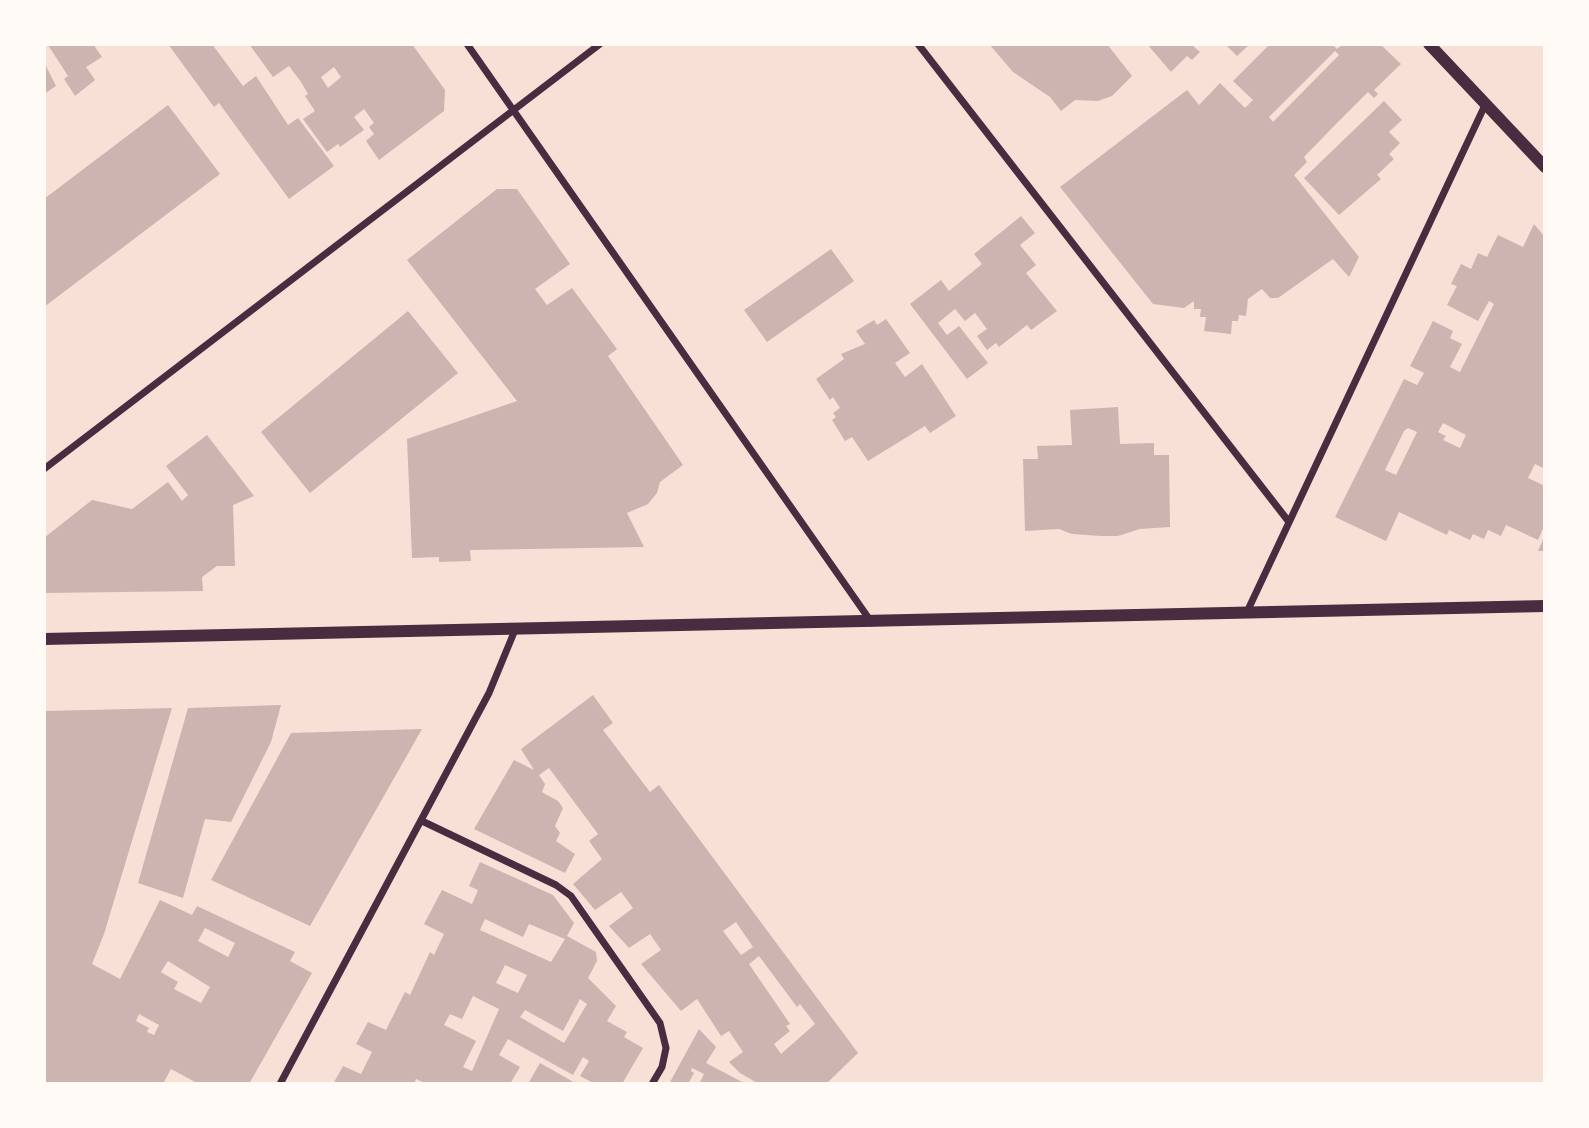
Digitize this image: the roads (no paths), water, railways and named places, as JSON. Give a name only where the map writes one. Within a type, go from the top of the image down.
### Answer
[{"type":"street","points":[[467,44],[873,623]]},
{"type":"street","points":[[44,469],[600,44]]},
{"type":"street","points":[[918,44],[1289,522]]},
{"type":"street","points":[[1429,44],[1545,167]]},
{"type":"street","points":[[1245,615],[1486,103]]},
{"type":"street","points":[[44,639],[1245,615],[1545,606]]},
{"type":"street","points":[[280,1084],[489,693],[515,630]]},
{"type":"street","points":[[422,821],[556,885],[570,896],[660,1023],[666,1048],[662,1067],[652,1084]]}]
